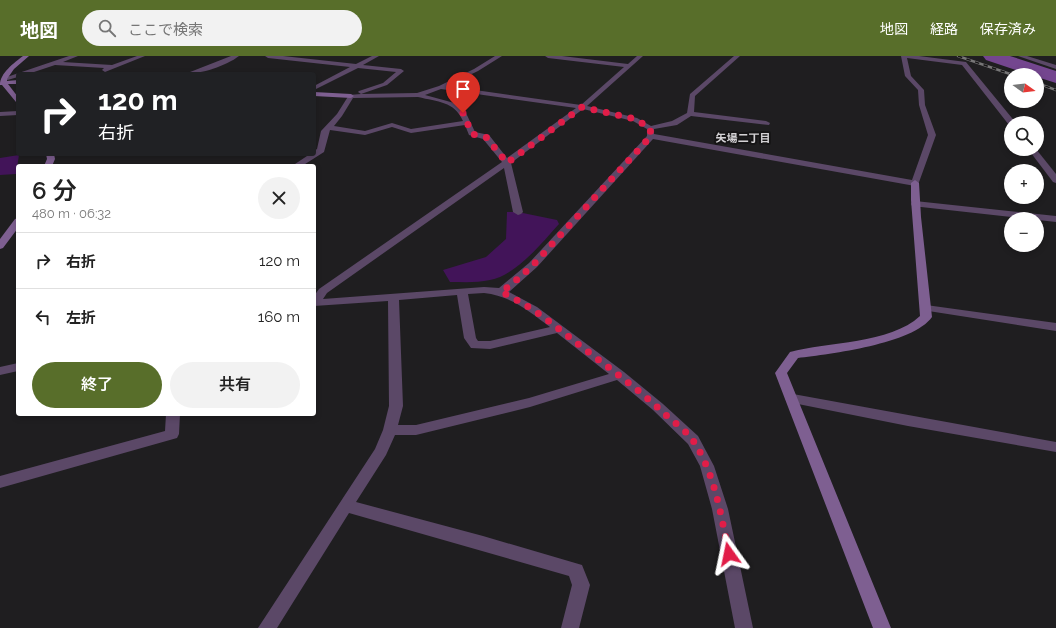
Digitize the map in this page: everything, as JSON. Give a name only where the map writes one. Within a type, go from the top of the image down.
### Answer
[{"type":"street","points":[[3,82],[12,68],[26,56]]},
{"type":"street","points":[[28,72],[75,56]]},
{"type":"street","points":[[101,72],[142,56]]},
{"type":"street","points":[[196,72],[236,56]]},
{"type":"street","points":[[268,56],[401,71],[385,84],[351,96],[340,115],[325,131],[317,149]]},
{"type":"street","points":[[316,87],[376,56]]},
{"type":"street","points":[[418,95],[441,87],[476,70],[499,56]]},
{"type":"street","points":[[548,56],[628,66]]},
{"type":"street","points":[[316,300],[323,291],[507,163],[582,107],[640,56]]},
{"type":"street","points":[[690,114],[692,95],[737,56]]},
{"type":"street","points":[[882,628],[793,399],[781,373],[794,355],[840,349],[876,340],[913,328],[926,317],[914,204],[915,183],[932,135],[932,129],[922,105],[920,90],[908,76],[904,56],[964,63],[1006,116]]},
{"type":"street","points":[[1021,56],[1056,67]]},
{"type":"street","points":[[54,63],[112,67]]},
{"type":"street","points":[[3,82],[16,76]]},
{"type":"street","points":[[3,82],[16,82]]},
{"type":"street","points":[[3,82],[16,98]]},
{"type":"street","points":[[441,87],[582,107],[635,119],[651,132],[915,183]]},
{"type":"street","points":[[316,94],[351,96],[418,95],[456,105],[463,113],[472,134],[486,137],[507,163],[518,212]]},
{"type":"street","points":[[0,114],[16,113]]},
{"type":"street","points":[[501,292],[533,265],[651,132],[674,123],[690,114],[766,123]]},
{"type":"street","points":[[328,127],[365,132],[392,125],[411,131],[466,123]]},
{"type":"street","points":[[300,164],[312,156]]},
{"type":"street","points":[[1037,156],[1056,180]]},
{"type":"street","points":[[914,204],[1056,220]]},
{"type":"street","points":[[0,246],[16,224]]},
{"type":"street","points":[[316,303],[484,290],[501,292],[526,305],[619,375],[658,407],[693,440],[707,466],[720,509],[744,628]]},
{"type":"street","points":[[462,292],[470,338],[475,345],[490,345],[558,329]]},
{"type":"street","points":[[267,628],[381,451],[390,430],[396,406],[393,297]]},
{"type":"street","points":[[926,308],[1056,327]]},
{"type":"street","points":[[0,371],[16,367]]},
{"type":"street","points":[[390,430],[416,430],[530,402],[619,375]]},
{"type":"street","points":[[793,399],[1056,447]]},
{"type":"street","points":[[0,482],[172,434],[173,416]]},
{"type":"street","points":[[346,506],[576,570],[581,585],[570,628]]},
{"type":"shaded area","points":[[19,156],[18,164],[16,164],[16,174],[0,175],[0,158]]},
{"type":"shaded area","points":[[507,212],[518,212],[557,220],[559,224],[528,257],[519,265],[500,277],[480,282],[450,282],[443,270],[486,257],[506,239]]},
{"type":"waterway","points":[[992,56],[1056,77]]},
{"type":"railway","points":[[958,56],[1004,72]]},
{"type":"railway","points":[[1044,86],[1056,90]]},
{"type":"district","name":"矢場二丁目","points":[[743,138]]},
{"type":"route","points":[[463,113],[472,134],[486,137],[507,163],[582,107],[635,119],[650,128],[651,136],[533,265],[501,292],[532,309],[619,375],[658,407],[693,440],[707,466],[720,509],[729,554]]}]
